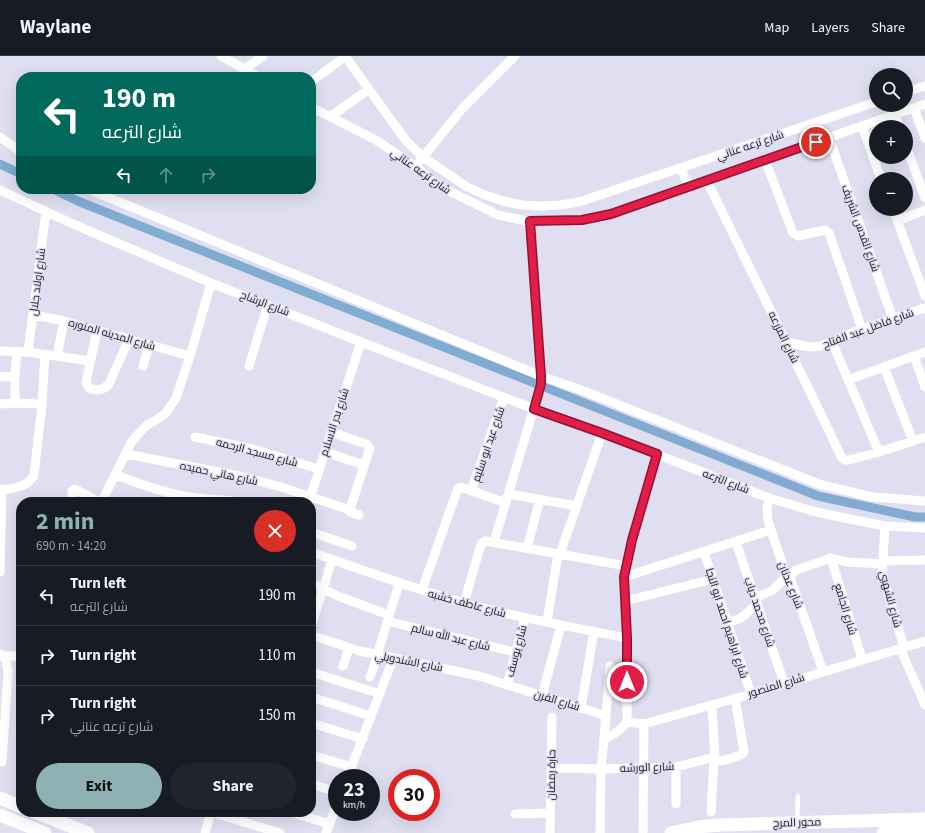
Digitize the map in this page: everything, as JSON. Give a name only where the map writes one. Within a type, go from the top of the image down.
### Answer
[{"type":"main road","points":[[0,798],[16,805]]},
{"type":"main road","points":[[0,815],[45,833]]},
{"type":"main road","points":[[47,817],[88,833]]},
{"type":"main road","name":"محور المرج","points":[[671,833],[709,826],[925,819]]},
{"type":"main road","points":[[883,833],[925,832]]},
{"type":"street","points":[[221,56],[250,72]]},
{"type":"street","points":[[245,69],[263,56]]},
{"type":"street","points":[[316,78],[345,56]]},
{"type":"street","name":"شارع ترعه عناني","points":[[345,56],[407,142],[423,157],[467,187],[484,195],[522,205],[560,205],[578,202],[869,104]]},
{"type":"street","points":[[416,167],[462,109],[515,56]]},
{"type":"street","points":[[913,90],[925,86]]},
{"type":"street","points":[[330,117],[369,89]]},
{"type":"street","name":"شارع ترعه عناني","points":[[316,110],[376,140],[416,167],[435,183],[477,206],[498,215],[530,221],[582,220],[611,214],[925,104]]},
{"type":"street","points":[[914,108],[925,138]]},
{"type":"street","points":[[895,115],[897,120]]},
{"type":"street","points":[[862,126],[879,172]]},
{"type":"street","points":[[0,137],[16,148]]},
{"type":"street","name":"شارع القدس الشريف","points":[[829,138],[893,319]]},
{"type":"street","points":[[765,160],[793,233],[798,236],[825,230],[829,232],[862,329]]},
{"type":"street","points":[[913,164],[925,198]]},
{"type":"street","points":[[681,168],[689,187]]},
{"type":"street","name":"شارع المزرعه","points":[[707,181],[842,458],[847,461],[925,437]]},
{"type":"street","name":"شارع الرشاح","points":[[0,190],[46,212],[212,283],[534,409]]},
{"type":"street","points":[[100,194],[541,380],[584,391],[819,484],[873,497],[925,501]]},
{"type":"street","points":[[897,221],[925,210]]},
{"type":"street","name":"شارع اولاد جلال","points":[[28,352],[34,315],[46,212]]},
{"type":"street","points":[[895,216],[925,296]]},
{"type":"street","points":[[494,542],[534,409],[541,380],[530,221]]},
{"type":"street","points":[[104,497],[136,435],[146,426],[165,414],[176,398],[212,283]]},
{"type":"street","points":[[249,366],[268,304]]},
{"type":"street","name":"شارع فاضل عبد الفتاح","points":[[786,342],[814,347],[832,342],[862,329],[925,308]]},
{"type":"street","name":"شارع المدينه المنوره","points":[[34,315],[64,321],[190,356]]},
{"type":"street","points":[[57,356],[64,321]]},
{"type":"street","points":[[96,330],[87,385],[92,390],[104,388],[109,384],[129,339]]},
{"type":"street","name":"شارع بدر الاسلام","points":[[310,497],[361,342]]},
{"type":"street","points":[[832,342],[879,452]]},
{"type":"street","points":[[143,366],[149,345]]},
{"type":"street","points":[[0,351],[28,352],[90,362]]},
{"type":"street","points":[[16,403],[15,376],[17,351]]},
{"type":"street","points":[[848,380],[925,352]]},
{"type":"street","points":[[0,572],[1,490],[24,485],[28,483],[34,475],[42,404],[44,354]]},
{"type":"street","points":[[914,356],[923,386]]},
{"type":"street","points":[[884,367],[913,441]]},
{"type":"street","points":[[0,377],[15,376]]},
{"type":"street","name":"شارع عيد ابو سليم","points":[[471,491],[504,397]]},
{"type":"street","points":[[0,404],[42,404]]},
{"type":"street","name":"شارع الترعه","points":[[534,409],[602,433],[769,498],[816,512],[885,526],[925,528]]},
{"type":"street","points":[[331,432],[369,446],[369,450],[350,506],[347,509]]},
{"type":"street","points":[[547,622],[559,554],[602,433]]},
{"type":"street","name":"شارع مسجد الرحمه","points":[[195,437],[253,449],[319,469]]},
{"type":"street","points":[[325,452],[364,465]]},
{"type":"street","name":"شارع هاني حميده","points":[[126,454],[244,477],[303,497]]},
{"type":"street","points":[[604,740],[623,728],[627,722],[627,638],[624,577],[632,540],[657,454]]},
{"type":"street","points":[[116,475],[146,486],[185,497]]},
{"type":"street","points":[[422,590],[458,489],[460,487],[506,503]]},
{"type":"street","points":[[72,497],[72,491],[74,489],[90,497]]},
{"type":"street","points":[[514,495],[577,506]]},
{"type":"street","name":"شارع عدنان","points":[[769,498],[767,515],[771,530],[784,570],[791,580],[823,671]]},
{"type":"street","points":[[527,548],[540,499]]},
{"type":"street","name":"شارع هاني حميده","points":[[316,501],[347,509],[350,512],[359,515]]},
{"type":"street","name":"شارع الشهبي","points":[[885,526],[882,562],[883,579],[902,647],[925,705]]},
{"type":"street","points":[[624,577],[771,530]]},
{"type":"street","points":[[316,534],[352,546]]},
{"type":"street","points":[[464,603],[482,543],[485,541],[627,566]]},
{"type":"street","name":"شارع محمد دياب","points":[[736,542],[784,683]]},
{"type":"street","name":"شارع ابراهيم احمد ابو النجا","points":[[704,552],[751,694]]},
{"type":"street","name":"شارع عاطف خشبه","points":[[316,554],[400,584],[464,603],[525,618],[627,638]]},
{"type":"street","points":[[727,622],[740,618],[756,601],[773,590],[796,570],[831,558],[847,562],[925,560]]},
{"type":"street","name":"شارع الجامع","points":[[831,558],[862,659]]},
{"type":"street","points":[[316,611],[332,560]]},
{"type":"street","points":[[626,601],[713,578]]},
{"type":"street","points":[[370,678],[400,584]]},
{"type":"street","name":"شارع عبد الله سالم","points":[[316,585],[388,618],[515,652]]},
{"type":"street","name":"شارع يوسف","points":[[507,685],[525,618]]},
{"type":"street","points":[[542,696],[560,625]]},
{"type":"street","points":[[581,708],[594,631]]},
{"type":"street","name":"شارع الشندويلي","points":[[316,637],[349,648],[393,659],[464,672],[507,685]]},
{"type":"street","name":"شارع المنصور","points":[[627,722],[644,724],[751,694],[925,641]]},
{"type":"street","points":[[343,666],[349,648]]},
{"type":"street","points":[[1,655],[16,656]]},
{"type":"street","points":[[1,655],[6,660],[8,672],[2,762]]},
{"type":"street","points":[[316,756],[352,767],[393,659]]},
{"type":"street","points":[[600,833],[601,769],[610,666]]},
{"type":"street","points":[[316,674],[380,694]]},
{"type":"street","name":"شارع الفرن","points":[[507,685],[606,716]]},
{"type":"street","name":"شارع الورشه","points":[[551,768],[601,769],[676,766],[710,759],[721,761],[741,755],[744,752],[736,698]]},
{"type":"street","points":[[316,699],[372,716]]},
{"type":"street","points":[[712,705],[715,759],[712,812]]},
{"type":"street","name":"حارة رمضان","points":[[550,833],[552,717]]},
{"type":"street","points":[[643,833],[644,724]]},
{"type":"street","points":[[316,725],[362,739]]},
{"type":"street","points":[[676,766],[676,804]]},
{"type":"street","points":[[316,786],[328,789]]},
{"type":"street","points":[[515,814],[550,813]]},
{"type":"street","points":[[205,833],[210,817]]},
{"type":"street","points":[[227,817],[280,833]]},
{"type":"street","points":[[301,817],[328,829]]},
{"type":"lane","points":[[797,822],[798,796]]},
{"type":"waterway","points":[[0,164],[16,172]]},
{"type":"waterway","points":[[63,194],[80,202],[818,496],[915,517],[925,517]]},
{"type":"route","points":[[627,682],[627,638],[624,577],[632,540],[657,454],[534,409],[541,384],[541,376],[530,221],[582,220],[611,214],[816,142]]}]
